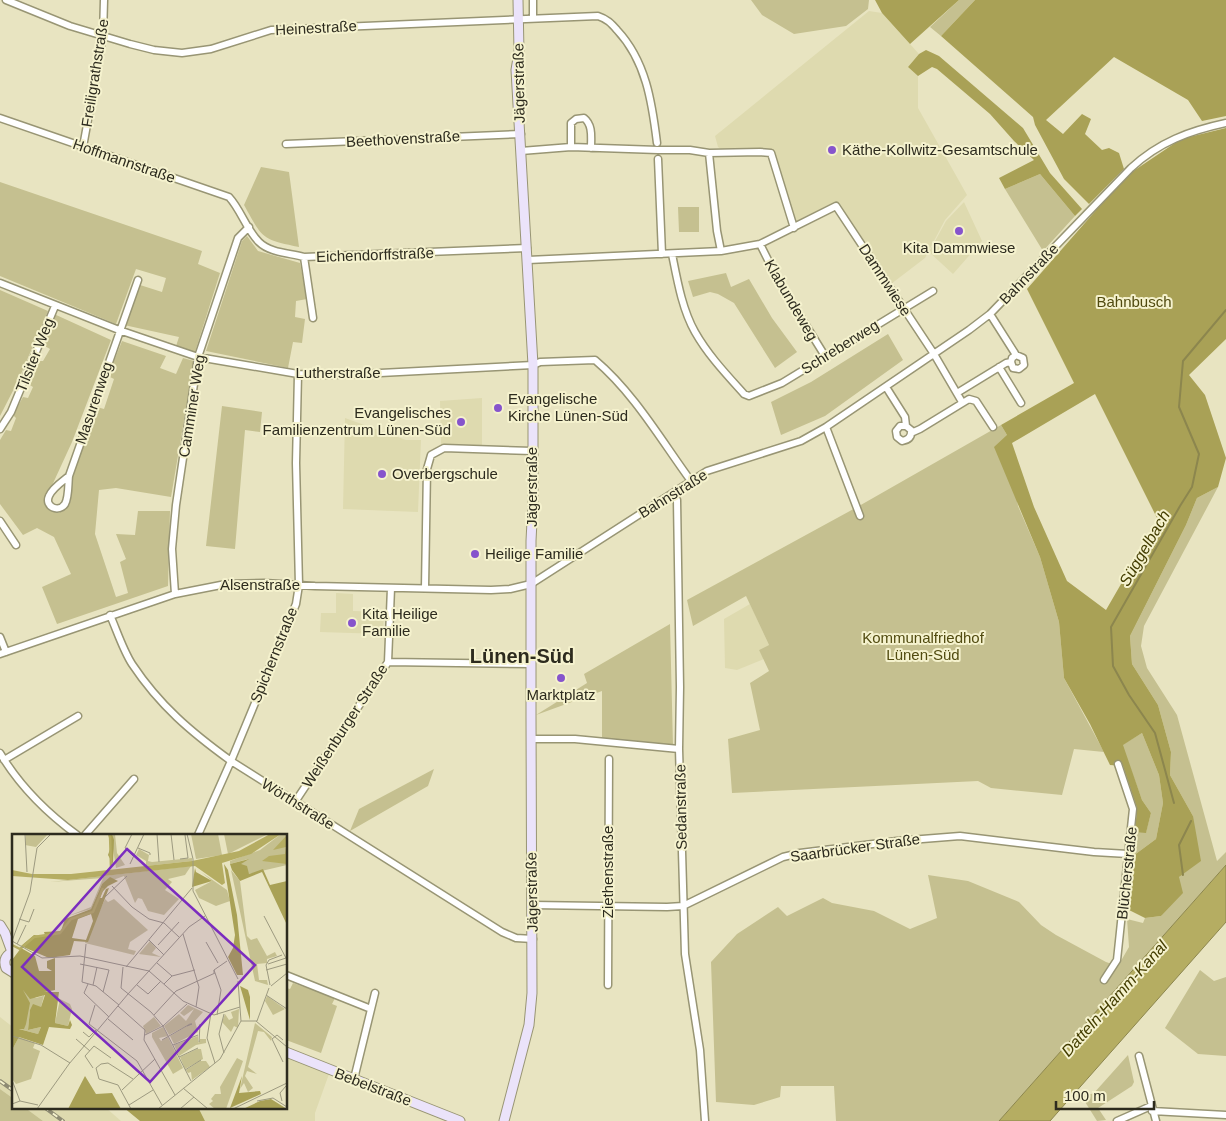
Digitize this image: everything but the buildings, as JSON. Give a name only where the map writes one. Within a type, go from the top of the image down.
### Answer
[{"type":"street","name":"Heinestraße","points":[[6,0],[70,26],[142,48],[182,53],[210,49],[271,30],[598,16],[605,18],[611,23],[635,54],[645,76],[651,98],[657,143]]},
{"type":"street","name":"Freiligrathstraße","points":[[83,147],[103,36],[104,0]]},
{"type":"street","name":"Jägerstraße","points":[[504,1121],[531,1015],[533,939],[530,739],[534,491],[532,451],[533,365],[516,70],[519,52],[518,0]]},
{"type":"street","points":[[533,0],[533,18]]},
{"type":"street","name":"Hoffmannstraße","points":[[0,118],[229,197],[241,214]]},
{"type":"street","points":[[572,147],[571,123],[576,118],[584,118],[588,121],[590,127],[591,148]]},
{"type":"street","name":"Bahnstraße","points":[[531,584],[713,468],[801,441],[826,427],[990,314],[1130,168],[1148,153],[1183,134],[1226,123]]},
{"type":"street","name":"Beethovenstraße","points":[[286,144],[520,134]]},
{"type":"street","points":[[521,151],[572,147],[690,150],[709,153],[771,153],[794,228],[760,244],[721,252],[528,260]]},
{"type":"street","points":[[709,153],[721,252]]},
{"type":"street","points":[[658,159],[662,254]]},
{"type":"street","name":"Dammwiese","points":[[794,228],[836,206],[934,354],[962,402]]},
{"type":"street","name":"Eichendorffstraße","points":[[241,214],[260,243],[267,247],[304,257],[527,248]]},
{"type":"street","name":"Camminer Weg","points":[[175,594],[172,549],[175,514],[198,356],[238,238],[249,228]]},
{"type":"street","name":"Klabundeweg","points":[[760,244],[783,289],[825,356]]},
{"type":"street","name":"Schreberweg","points":[[672,254],[678,281],[695,332],[718,366],[744,394],[749,396],[782,382],[933,290]]},
{"type":"street","points":[[304,257],[313,318]]},
{"type":"street","points":[[119,330],[138,280]]},
{"type":"street","name":"Lutherstraße","points":[[0,283],[119,330],[198,356],[298,374],[354,375],[595,360],[636,404],[691,482]]},
{"type":"street","name":"Tilsiter Weg","points":[[0,429],[11,412],[55,306]]},
{"type":"street","points":[[990,314],[1016,355],[1023,358],[1024,365],[1016,369],[1010,362]]},
{"type":"street","name":"Masurenweg","points":[[69,476],[49,494],[49,505],[54,508],[64,506],[67,499],[69,476],[119,330]]},
{"type":"street","points":[[957,393],[1010,362],[1016,355]]},
{"type":"street","points":[[999,367],[1021,403]]},
{"type":"street","name":"Spichernstraße","points":[[198,834],[296,604],[298,585],[296,463],[298,374]]},
{"type":"street","points":[[886,387],[905,417],[906,426],[910,428],[911,433]]},
{"type":"street","points":[[906,426],[898,428],[896,431],[897,437],[902,441],[911,436],[911,433],[969,399],[976,401],[993,427]]},
{"type":"street","points":[[826,427],[860,516]]},
{"type":"street","points":[[425,588],[427,470],[431,455],[444,448],[532,451]]},
{"type":"street","name":"Sedanstraße","points":[[673,493],[677,505],[679,558],[679,749],[685,954],[700,1050],[705,1121]]},
{"type":"street","points":[[0,521],[16,545]]},
{"type":"street","name":"Alsenstraße","points":[[3,653],[110,615],[198,588],[238,583],[503,590],[531,584]]},
{"type":"street","name":"Weißenburger Straße","points":[[296,802],[388,662],[391,588]]},
{"type":"street","name":"Wörthstraße","points":[[110,615],[131,663],[161,702],[192,733],[231,761],[502,932],[516,938],[533,939]]},
{"type":"street","points":[[0,636],[3,653]]},
{"type":"street","points":[[388,662],[532,664]]},
{"type":"street","points":[[4,760],[78,716]]},
{"type":"street","points":[[530,739],[575,739],[679,749]]},
{"type":"street","points":[[0,753],[26,789],[76,834]]},
{"type":"street","name":"Ziethenstraße","points":[[608,985],[609,758]]},
{"type":"street","name":"Blücherstraße","points":[[1104,980],[1116,960],[1133,809],[1118,764]]},
{"type":"street","points":[[86,834],[134,779]]},
{"type":"street","name":"Saarbrücker Straße","points":[[532,905],[667,908],[683,906],[783,857],[800,853],[897,841],[960,836],[1094,852],[1128,854]]},
{"type":"street","points":[[0,925],[6,933],[12,949]]},
{"type":"street","points":[[2,966],[5,958],[12,953]]},
{"type":"street","points":[[288,976],[371,1009]]},
{"type":"street","points":[[354,1080],[375,993]]},
{"type":"street","name":"Bebelstraße","points":[[288,1053],[460,1121]]},
{"type":"street","points":[[1139,1056],[1156,1121]]},
{"type":"street","points":[[1117,1121],[1152,1108],[1226,1115]]},
{"type":"shaded area","name":"Käthe-Kollwitz-Gesamtschule","points":[[869,11],[882,13],[919,54],[908,67],[918,76],[918,108],[967,195],[945,220],[925,258],[891,284],[839,202],[796,222],[773,153],[727,153],[718,147],[715,136]]},
{"type":"shaded area","name":"Kita Dammwiese","points":[[964,202],[982,241],[953,274],[929,252],[946,221]]},
{"type":"shaded area","name":"Evangelisches Familienzentrum Lünen-Süd","points":[[482,398],[482,445],[441,444],[440,401]]},
{"type":"shaded area","name":"Overbergschule","points":[[345,418],[406,440],[421,440],[418,512],[343,509]]},
{"type":"shaded area","name":"Kita Heilige Familie","points":[[336,593],[353,594],[353,611],[384,612],[383,634],[320,632],[321,613],[336,613]]},
{"type":"shaded area","points":[[750,604],[769,645],[759,650],[764,659],[737,670],[725,668],[724,619]]},
{"type":"shaded area","points":[[0,1017],[12,1026],[12,1098],[0,1089]]},
{"type":"shaded area","points":[[288,1058],[329,1074],[315,1113],[315,1121],[205,1121],[198,1108],[288,1108]]},
{"type":"shaded area","points":[[25,1108],[106,1108],[121,1121],[43,1121]]},
{"type":"green space","points":[[751,0],[869,0],[868,9],[846,26],[794,34],[762,15]]},
{"type":"green space","points":[[875,0],[959,0],[910,44],[882,13]]},
{"type":"green space","points":[[959,0],[975,0],[941,36],[930,27]]},
{"type":"green space","points":[[975,0],[1226,0],[1226,116],[1202,121],[1188,100],[1114,57],[1046,120],[1063,134],[1082,114],[1091,119],[1085,134],[1102,150],[1109,148],[1119,153],[1124,169],[1089,204],[1064,179],[1035,125],[1033,117],[941,36]]},
{"type":"green space","points":[[926,50],[939,56],[1023,128],[1050,173],[1082,209],[1075,216],[1040,174],[1005,189],[999,178],[1034,160],[990,114],[937,69],[932,67],[918,76],[908,67],[919,54]]},
{"type":"green space","name":"Bahnbusch","points":[[1226,128],[1226,339],[1189,375],[1205,395],[1226,458],[1218,487],[1197,498],[1186,525],[1130,636],[1132,664],[1158,705],[1171,752],[1170,775],[1193,816],[1201,861],[1179,877],[1183,893],[1161,916],[1145,918],[1127,909],[1133,856],[1156,839],[1163,803],[1159,775],[1142,733],[1123,745],[1142,800],[1151,813],[1146,833],[1135,832],[1137,808],[1123,766],[1110,765],[1064,678],[1059,622],[1040,557],[994,447],[1007,435],[1001,425],[1074,383],[1027,289],[1126,176],[1181,139]],"holes":[[[1095,394],[1158,520],[1106,610],[1067,581],[1034,507],[1012,443]]]},
{"type":"green space","points":[[261,167],[289,172],[299,247],[277,242],[264,236],[255,225],[244,205]]},
{"type":"green space","points":[[1040,174],[1075,216],[1043,251],[1005,189]]},
{"type":"green space","points":[[0,182],[202,251],[198,264],[220,273],[195,352],[176,346],[179,337],[124,325],[140,285],[162,292],[166,278],[136,269],[116,324],[0,276]]},
{"type":"green space","points":[[678,207],[699,207],[699,232],[679,232]]},
{"type":"green space","points":[[247,236],[258,251],[300,263],[307,299],[296,301],[295,317],[305,319],[302,343],[293,342],[288,368],[206,351],[242,241]]},
{"type":"green space","points":[[726,273],[731,287],[749,279],[772,318],[797,352],[775,368],[734,303],[718,294],[710,292],[693,297],[688,281]]},
{"type":"green space","points":[[0,290],[48,311],[18,381],[0,416]]},
{"type":"green space","points":[[54,314],[111,340],[72,442],[44,503],[59,513],[70,504],[72,476],[97,407],[104,409],[114,379],[108,376],[122,341],[166,356],[160,368],[176,374],[183,358],[194,361],[171,497],[116,488],[99,490],[95,534],[116,597],[128,593],[120,562],[126,559],[116,534],[135,535],[138,511],[170,511],[168,586],[57,624],[42,587],[71,574],[54,537],[37,528],[23,535],[0,504],[0,440],[6,430],[11,431],[16,418],[13,415],[23,397],[28,398],[33,387],[28,384],[38,361],[43,361],[50,349],[43,345]]},
{"type":"green space","points":[[888,334],[903,360],[825,416],[781,435],[771,402],[811,382]]},
{"type":"green space","points":[[222,406],[262,412],[260,432],[245,430],[235,549],[206,546]]},
{"type":"green space","name":"Kommunalfriedhof Lünen-Süd","points":[[1001,425],[1007,435],[1018,506],[1040,557],[1059,622],[1064,678],[1104,752],[1074,749],[1062,795],[991,788],[978,781],[732,793],[728,739],[760,730],[750,683],[769,671],[759,650],[769,645],[746,596],[693,626],[687,600],[859,506]]},
{"type":"green space","points":[[1218,487],[1144,626],[1141,646],[1147,668],[1177,715],[1217,861],[1226,852],[1226,865],[999,1121],[836,1121],[834,1086],[781,1086],[780,1097],[754,1105],[716,1102],[711,962],[737,934],[778,907],[787,916],[823,898],[832,903],[874,911],[910,929],[937,918],[928,875],[968,881],[1019,902],[1041,925],[1056,935],[1106,962],[1118,966],[1129,947],[1127,919],[1143,923],[1145,918],[1161,916],[1179,878],[1193,816],[1170,775],[1171,752],[1158,705],[1132,664],[1130,636],[1186,525],[1197,498]]},
{"type":"green space","points":[[670,624],[673,746],[602,739],[602,691],[536,715],[587,683],[584,674]]},
{"type":"green space","points":[[1142,733],[1159,775],[1163,803],[1156,839],[1133,856],[1135,832],[1146,832],[1151,813],[1142,800],[1122,745]]},
{"type":"green space","points":[[434,769],[428,786],[350,831],[359,809]]},
{"type":"green space","points":[[1200,970],[1214,981],[1226,977],[1226,1056],[1198,1054],[1165,1028]]},
{"type":"green space","points":[[293,983],[335,998],[332,1004],[337,1006],[321,1053],[288,1041],[288,988],[290,989]]},
{"type":"green space","points":[[1128,1055],[1134,1082],[1132,1086],[1098,1108],[1106,1120],[1097,1121],[1082,1097],[1094,1093]]},
{"type":"green space","points":[[0,1089],[12,1098],[12,1108],[25,1108],[43,1121],[0,1121]]},
{"type":"green space","points":[[124,1108],[198,1108],[205,1121],[140,1121]]},
{"type":"water","name":"Datteln-Hamm-Kanal","points":[[1226,865],[1226,922],[1050,1121],[999,1121]]},
{"type":"waterway","name":"Süggelbach","points":[[1174,803],[1155,733],[1129,695],[1113,666],[1111,627],[1192,487],[1199,454],[1179,407],[1183,361],[1226,310]]},
{"type":"waterway","name":"Süggelbach","points":[[1183,875],[1179,845],[1191,821]]},
{"type":"railway","points":[[0,1081],[12,1090]]},
{"type":"railway","points":[[45,1108],[63,1121]]},
{"type":"place","name":"Käthe-Kollwitz-Gesamtschule","points":[[832,150]]},
{"type":"place","name":"Kita Dammwiese","points":[[959,231]]},
{"type":"place","name":"Evangelische Kirche Lünen-Süd","points":[[498,408]]},
{"type":"place","name":"Evangelisches Familienzentrum Lünen-Süd","points":[[461,422]]},
{"type":"place","name":"Overbergschule","points":[[382,474]]},
{"type":"place","name":"Heilige Familie","points":[[475,554]]},
{"type":"place","name":"Kita Heilige Familie","points":[[352,623]]},
{"type":"place","name":"Marktplatz","points":[[561,678]]},
{"type":"district","name":"Lünen-Süd","points":[[522,656]]}]
